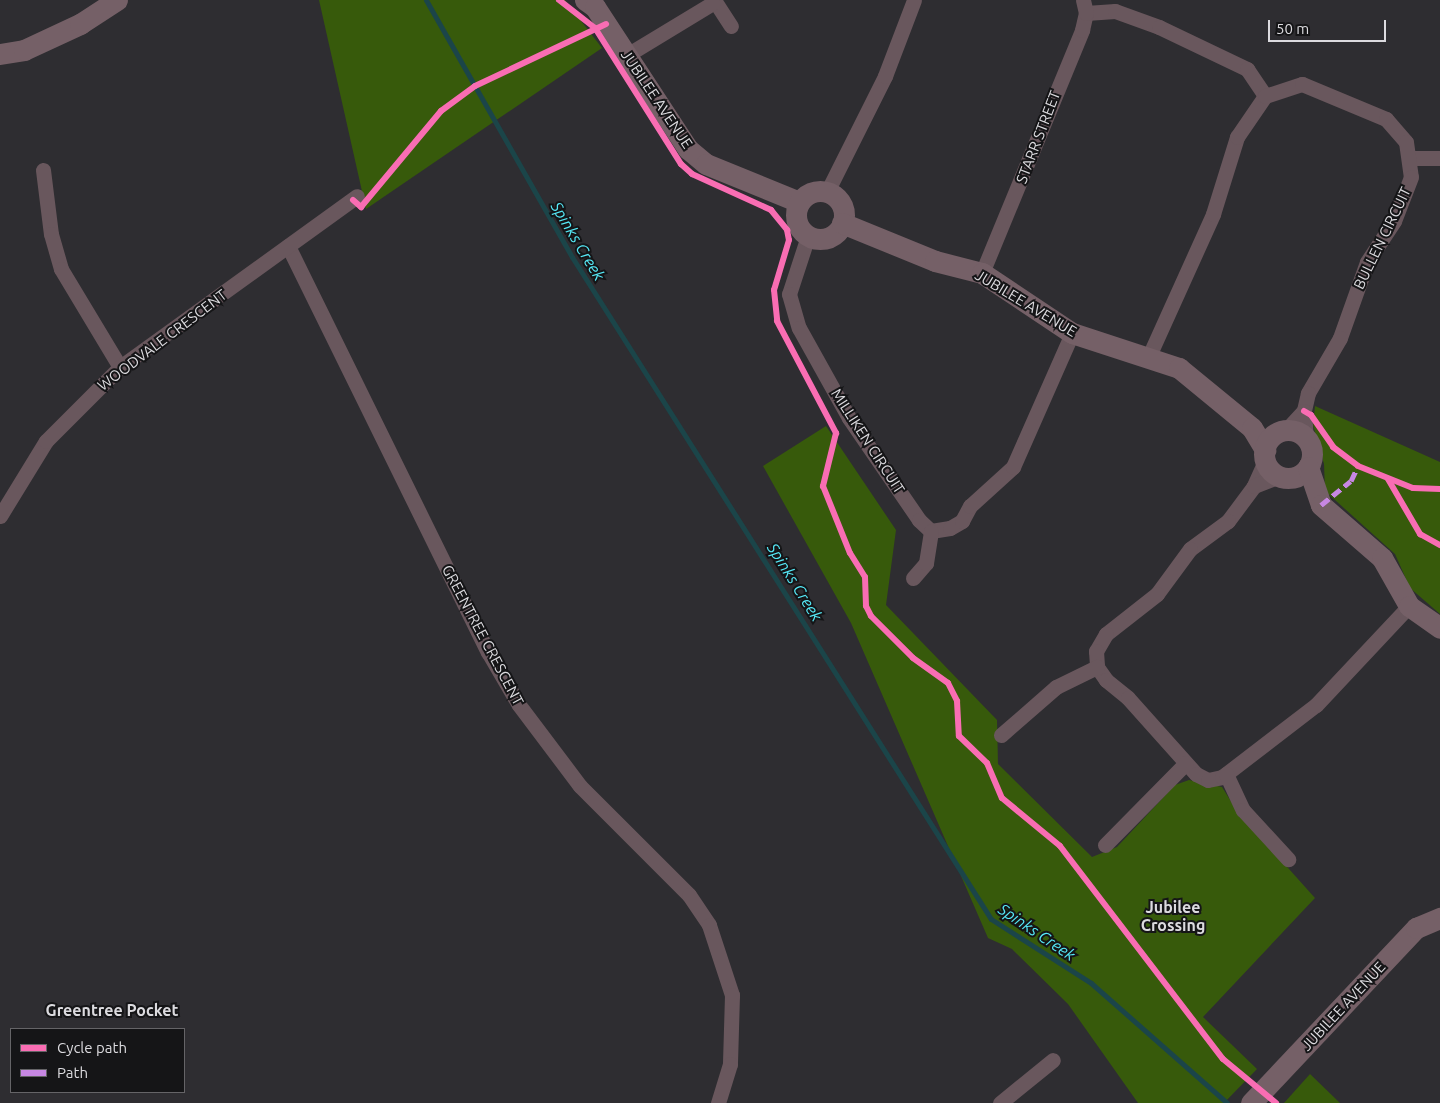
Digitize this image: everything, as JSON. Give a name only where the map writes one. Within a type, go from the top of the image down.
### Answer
[{"type":"street","points":[[0,54],[24,50],[72,28],[117,0]]},
{"type":"street","name":"JUBILEE AVENUE","points":[[585,0],[595,7],[688,149],[706,164],[799,202]]},
{"type":"street","points":[[827,192],[885,76],[914,0]]},
{"type":"street","points":[[627,56],[713,1],[731,26]]},
{"type":"street","points":[[1084,6],[1115,12],[1159,27],[1247,69],[1265,96]]},
{"type":"street","name":"STARR STREET","points":[[982,273],[1031,160],[1044,113],[1084,6]]},
{"type":"street","points":[[1149,356],[1213,214],[1237,137],[1265,96],[1302,84],[1316,88],[1386,119],[1406,142],[1412,158],[1440,158]]},
{"type":"street","name":"BULLEN CIRCUIT","points":[[1306,438],[1304,411],[1308,393],[1340,338],[1367,262],[1403,201],[1412,158]]},
{"type":"street","points":[[43,170],[51,234],[61,269],[120,367]]},
{"type":"street","points":[[812,192],[827,192],[840,201],[842,224],[824,239],[808,236],[798,225],[799,202],[812,192]]},
{"type":"street","name":"WOODVALE CRESCENT","points":[[0,516],[46,441],[120,367],[357,196]]},
{"type":"street","name":"JUBILEE AVENUE","points":[[842,224],[935,261],[982,273],[1072,334],[1149,356],[1209,389],[1252,428],[1273,444],[1306,438]]},
{"type":"street","name":"MILLIKEN CIRCUIT","points":[[808,236],[788,294],[799,328],[849,418],[919,520],[931,530]]},
{"type":"street","name":"GREENTREE CRESCENT","points":[[288,246],[488,652],[520,705],[580,786],[689,895],[709,925],[723,958],[732,995],[730,1064],[718,1103]]},
{"type":"street","points":[[913,578],[926,563],[931,530],[950,528],[962,521],[970,506],[1013,467],[1072,334]]},
{"type":"street","name":"BULLEN CIRCUIT","points":[[1097,667],[1101,639],[1157,594],[1190,549],[1228,521],[1254,486],[1273,444],[1304,411]]},
{"type":"street","points":[[1254,486],[1293,473],[1312,452],[1306,438]]},
{"type":"street","points":[[1273,444],[1293,473],[1315,495],[1330,515],[1382,558],[1409,606],[1440,628]]},
{"type":"street","points":[[1001,735],[1056,686],[1097,667],[1204,780],[1226,774],[1316,706],[1409,606]]},
{"type":"street","points":[[1105,845],[1186,763]]},
{"type":"street","points":[[1226,774],[1243,810],[1288,859]]},
{"type":"street","name":"JUBILEE AVENUE","points":[[1251,1103],[1416,928],[1440,918]]},
{"type":"street","points":[[1000,1103],[1053,1060]]},
{"type":"green space","points":[[319,0],[565,0],[602,48],[366,209]]},
{"type":"green space","points":[[1315,406],[1440,462],[1440,614],[1410,588],[1395,554],[1325,491],[1324,464],[1313,425]]},
{"type":"green space","points":[[826,426],[896,530],[886,605],[997,720],[998,764],[1092,857],[1117,847],[1175,785],[1189,780],[1222,787],[1237,811],[1315,898],[1203,1017],[1257,1069],[1224,1103],[1138,1103],[1068,1004],[1012,949],[988,938],[851,623],[763,466]]},
{"type":"green space","points":[[1310,1074],[1340,1103],[1284,1103]]},
{"type":"waterway","name":"Spinks Creek","points":[[426,0],[572,257],[991,919],[1091,983],[1227,1103]]},
{"type":"marked path","points":[[1321,505],[1351,481],[1358,466]]},
{"type":"cycle path","points":[[559,0],[595,28],[681,164],[692,174],[771,210],[787,230],[789,240],[774,290],[777,321],[836,433],[823,486],[850,553],[865,577],[866,606],[871,616],[913,658],[948,683],[957,701],[959,736],[987,763],[1002,798],[1060,846],[1223,1059],[1276,1103]]},
{"type":"cycle path","points":[[353,200],[361,207],[441,111],[475,86],[606,24]]},
{"type":"cycle path","points":[[1304,411],[1311,415],[1333,447],[1358,466],[1413,488],[1440,489]]},
{"type":"cycle path","points":[[1388,479],[1420,534],[1440,545]]},
{"type":"district","name":"Jubilee Crossing","points":[[1173,916]]},
{"type":"district","name":"Greentree Pocket","points":[[112,1010]]}]
